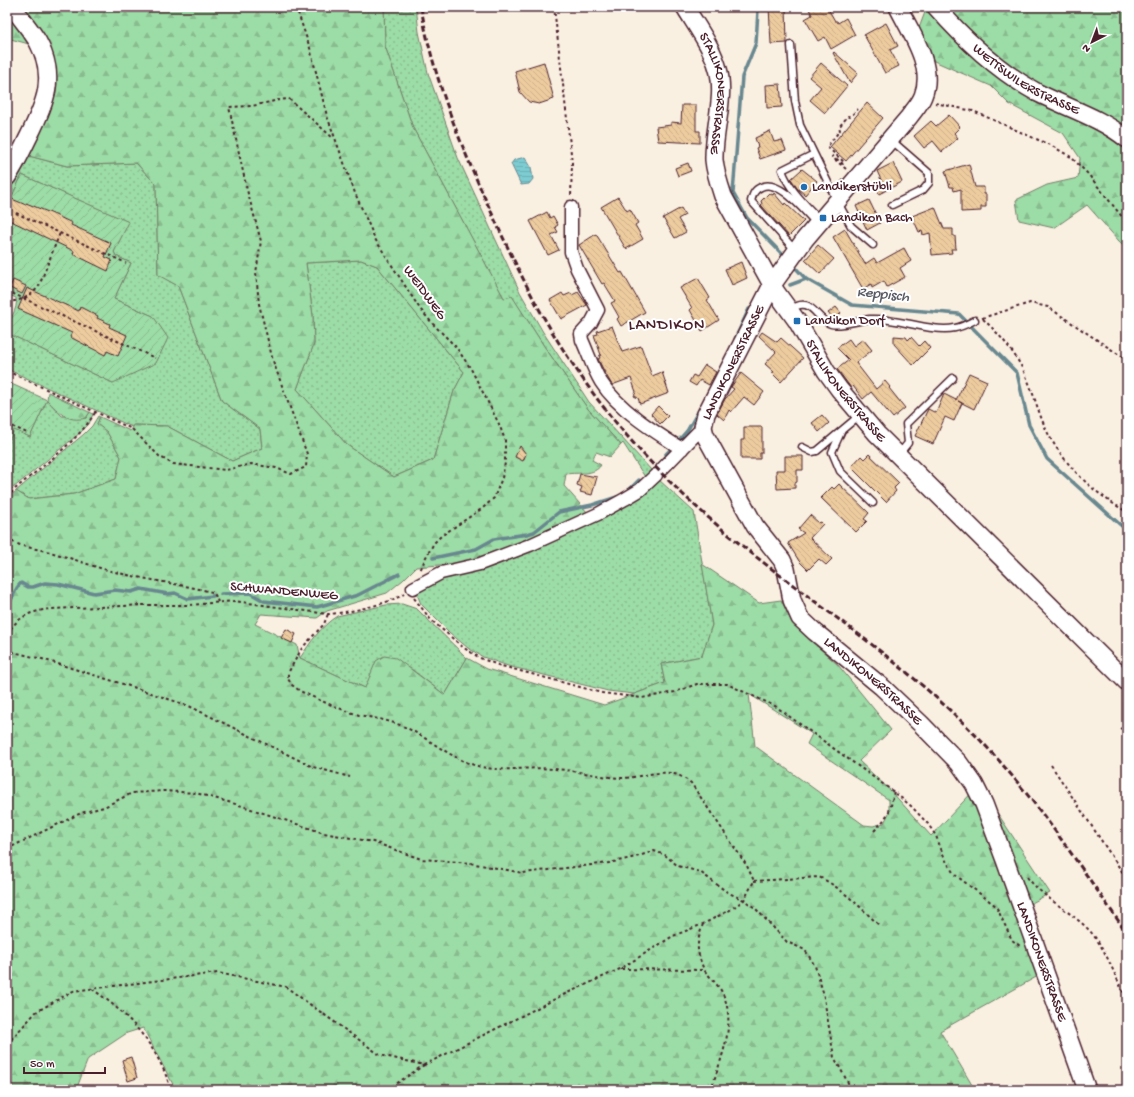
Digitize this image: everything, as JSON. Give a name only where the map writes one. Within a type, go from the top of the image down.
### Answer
[{"type":"street","points":[[7,177],[25,145],[43,106],[47,89],[47,73],[38,43],[13,7]]},
{"type":"street","name":"STALLIKONERSTRASSE","points":[[685,7],[709,48],[718,70],[720,94],[714,160],[717,178],[723,196],[782,302],[790,310],[826,371],[860,415],[898,455],[1127,682]]},
{"type":"street","points":[[772,285],[794,253],[919,104],[923,96],[927,82],[925,64],[898,7]]},
{"type":"street","name":"WETTSWILERSTRASSE","points":[[936,7],[974,46],[1014,78],[1038,93],[1104,124],[1127,139]]},
{"type":"street","points":[[571,207],[570,252],[598,310],[591,323],[581,334],[582,340],[601,382],[617,401],[655,432],[682,449]]},
{"type":"street","name":"LANDIKONERSTRASSE","points":[[772,285],[706,414],[703,427],[705,435],[755,526],[782,560],[786,569],[792,600],[800,618],[893,697],[944,746],[959,763],[974,784],[984,804],[1036,946],[1086,1090]]},
{"type":"street","points":[[413,588],[441,573],[480,564],[598,514],[640,490],[703,427]]},
{"type":"lane","points":[[791,45],[795,101],[800,125],[837,201],[851,226],[873,245]]},
{"type":"lane","points":[[890,139],[929,173],[929,183],[923,190],[892,205]]},
{"type":"lane","points":[[814,154],[782,170],[786,180],[819,222]]},
{"type":"lane","points":[[794,253],[751,201],[752,194],[756,189],[765,185],[775,186],[787,194],[819,222]]},
{"type":"lane","points":[[790,310],[797,305],[807,305],[826,322],[836,325],[870,319],[882,319],[944,330],[956,328],[975,320]]},
{"type":"lane","points":[[898,455],[908,443],[906,424],[954,378]]},
{"type":"lane","points":[[802,447],[812,452],[817,451],[860,415]]},
{"type":"lane","points":[[842,430],[832,452],[840,471],[873,503]]},
{"type":"path","name":"WEIDWEG","points":[[296,7],[310,48],[322,101],[335,140],[355,193],[375,239],[420,309],[456,347],[471,369],[492,410],[504,440],[505,463],[502,478],[494,498],[484,508],[441,536],[434,543],[426,557]]},
{"type":"path","points":[[554,7],[572,162],[571,207]]},
{"type":"path","points":[[7,371],[132,428],[160,458],[173,464],[226,470],[251,464],[276,468],[291,474],[306,467],[307,454],[273,361],[259,304],[256,273],[261,241],[246,190],[229,107],[252,106],[289,99],[335,140]]},
{"type":"path","points":[[951,105],[973,111],[1000,122],[1052,146],[1070,157],[1088,174],[1127,223]]},
{"type":"path","points":[[850,173],[832,158],[833,156],[843,164],[844,162],[827,146],[840,130],[839,127],[848,116],[850,117],[858,109]]},
{"type":"path","points":[[16,213],[126,263]]},
{"type":"path","points":[[7,302],[24,298],[35,291],[39,286],[60,233]]},
{"type":"path","points":[[7,291],[155,358]]},
{"type":"path","points":[[1127,360],[1048,307],[1030,303],[982,318],[999,334],[1014,353],[1025,374],[1046,429],[1060,453],[1084,481],[1104,498],[1127,512]]},
{"type":"path","points":[[7,498],[15,489],[81,433],[96,411]]},
{"type":"path","points":[[7,424],[27,433]]},
{"type":"path","points":[[7,538],[14,543],[25,547],[49,552],[116,572],[185,585],[212,592],[216,595],[218,602]]},
{"type":"path","name":"SCHWANDENWEG","points":[[7,634],[19,619],[26,614],[50,609],[145,605],[190,605],[234,601],[328,614],[341,613],[398,598],[413,588]]},
{"type":"path","points":[[422,609],[447,634],[464,648],[480,658],[498,665],[602,693],[642,698],[675,692],[697,684],[727,684],[774,706],[894,792],[911,806],[928,824],[936,836],[945,859],[954,874],[996,906],[1012,940],[1020,946],[1036,946]]},
{"type":"path","points":[[328,614],[324,624],[302,648],[288,673],[288,679],[292,685],[300,691],[358,714],[399,725],[417,733],[451,756],[481,767],[496,769],[555,769],[599,777],[624,778],[662,772],[681,776],[691,784],[731,841],[747,866],[754,881]]},
{"type":"path","points":[[7,648],[13,652],[42,659],[189,706],[313,767],[350,777]]},
{"type":"path","points":[[1120,729],[1127,725]]},
{"type":"path","points":[[1051,765],[1127,879]]},
{"type":"path","points":[[7,849],[81,813],[104,807],[132,793],[164,791],[196,793],[239,805],[324,833],[373,842],[421,859],[470,863],[523,873],[609,863],[654,851],[665,855],[678,866],[700,872],[727,892],[744,900],[755,908],[787,942],[805,950],[816,966],[834,1057],[852,1090]]},
{"type":"path","points":[[874,831],[886,818],[894,792]]},
{"type":"path","points":[[1025,876],[1033,886],[1077,919],[1089,930],[1099,943],[1108,959],[1117,981],[1127,999]]},
{"type":"path","points":[[754,881],[819,877],[826,880],[858,905],[880,926]]},
{"type":"path","points":[[387,1090],[424,1065],[563,995],[620,969],[672,936],[702,924],[730,910],[744,900],[754,881]]},
{"type":"path","points":[[702,924],[698,939],[697,954],[704,970],[723,993],[728,1007],[726,1044],[711,1090]]},
{"type":"path","points":[[620,969],[704,970]]},
{"type":"path","points":[[7,1044],[36,1012],[73,990],[218,973],[286,987],[380,1055],[424,1065]]},
{"type":"path","points":[[91,989],[106,999],[134,1024],[160,1060],[171,1090]]},
{"type":"green space","points":[[7,7],[384,7],[385,46],[413,128],[504,298],[512,296],[544,346],[588,409],[621,445],[610,457],[596,452],[592,460],[601,465],[594,471],[566,474],[564,486],[588,513],[516,545],[463,563],[416,567],[387,593],[327,611],[317,618],[261,614],[255,624],[297,645],[300,658],[365,688],[376,661],[384,656],[396,658],[445,695],[467,658],[487,669],[604,705],[665,683],[661,664],[702,656],[712,625],[702,564],[759,603],[781,600],[793,624],[838,665],[891,730],[859,761],[891,791],[931,836],[979,785],[1050,893],[1021,909],[1038,976],[940,1031],[975,1090],[176,1090],[143,1028],[127,1033],[88,1059],[76,1090],[7,1090],[7,501],[16,491],[29,499],[74,494],[116,479],[121,457],[107,432],[97,424],[100,417],[130,431],[133,425],[167,426],[232,461],[262,448],[260,429],[222,401],[178,286],[158,275],[156,184],[136,163],[67,166],[25,155],[47,49],[7,38]],"holes":[[[361,260],[377,266],[464,372],[454,391],[433,460],[394,477],[347,445],[297,389],[314,344],[313,316],[306,263]],[[749,694],[812,734],[807,744],[889,800],[889,813],[884,823],[873,826],[864,825],[755,746]]]},
{"type":"green space","points":[[384,7],[416,7],[419,32],[428,73],[458,158],[520,292],[543,332],[589,402],[652,471],[645,477],[623,443],[621,445],[588,409],[512,297],[504,299],[413,128],[385,46]]},
{"type":"green space","points":[[927,7],[1127,7],[1127,250],[1087,205],[1054,228],[1019,220],[1016,200],[1047,185],[1078,178],[1080,158],[1063,133],[1009,104],[991,86],[934,61],[919,28]]},
{"type":"green space","points":[[25,155],[67,166],[136,163],[156,184],[158,274],[178,286],[222,401],[260,429],[262,448],[232,461],[167,426],[134,425],[132,427],[7,369],[10,360],[7,358],[7,333],[113,383],[153,316],[114,299],[131,263],[116,256],[114,252],[128,222],[22,175],[7,207],[7,186]]},
{"type":"green space","points":[[22,175],[129,222],[114,252],[116,256],[131,263],[114,299],[153,316],[168,338],[156,363],[113,383],[7,333],[16,307],[16,298],[7,294],[7,207]]},
{"type":"green space","points":[[361,260],[377,266],[464,372],[454,391],[433,460],[394,477],[347,445],[297,389],[314,344],[313,316],[306,263]]},
{"type":"green space","points":[[7,382],[47,400],[30,437],[14,430],[7,445]]},
{"type":"green space","points":[[48,392],[90,412],[86,418],[68,418],[47,400]]},
{"type":"green space","points":[[47,400],[62,416],[86,418],[90,412],[93,414],[89,424],[81,432],[7,493],[7,445],[14,429],[30,437]]},
{"type":"green space","points":[[98,416],[100,417],[97,424],[107,432],[121,457],[116,479],[74,494],[29,499],[16,491],[84,434],[92,426]]},
{"type":"green space","points":[[658,479],[694,512],[712,625],[702,656],[661,664],[665,683],[634,694],[608,691],[508,666],[483,657],[468,648],[450,633],[421,604],[417,594],[422,588],[434,580],[448,575],[470,571]]},
{"type":"green space","points":[[402,604],[417,609],[467,658],[445,695],[410,668],[365,688],[300,658],[321,630],[337,616],[386,605]]},
{"type":"water","points":[[525,157],[531,167],[533,179],[529,184],[521,185],[511,164],[514,160]]},
{"type":"building","points":[[769,7],[786,7],[787,43],[771,44]]},
{"type":"building","points":[[808,7],[827,7],[835,21],[838,23],[846,18],[855,35],[831,49],[825,37],[818,41],[805,19],[812,15]]},
{"type":"building","points":[[886,23],[898,46],[890,50],[899,66],[885,73],[864,35]]},
{"type":"building","points":[[834,52],[858,73],[850,83],[833,53]]},
{"type":"building","points":[[544,62],[554,99],[539,104],[529,102],[520,92],[515,71]]},
{"type":"building","points":[[821,63],[847,86],[825,113],[810,100],[821,87],[809,77]]},
{"type":"building","points":[[780,84],[782,107],[767,108],[766,85]]},
{"type":"building","points":[[867,103],[883,118],[846,161],[830,147]]},
{"type":"building","points":[[682,105],[696,105],[696,131],[700,131],[700,143],[658,141],[656,127],[671,125],[671,122],[681,123]]},
{"type":"building","points":[[949,115],[960,127],[954,133],[958,138],[942,152],[933,141],[924,148],[914,136],[931,121],[936,126]]},
{"type":"building","points":[[770,131],[774,142],[782,140],[786,150],[760,159],[756,148],[758,147],[755,138]]},
{"type":"building","points":[[688,163],[691,171],[678,176],[675,168]]},
{"type":"building","points":[[893,163],[902,182],[879,194],[875,185],[882,182],[877,171]]},
{"type":"building","points":[[969,164],[975,187],[984,187],[984,194],[986,194],[986,207],[981,207],[981,211],[961,212],[961,189],[954,191],[953,187],[950,187],[945,171]]},
{"type":"building","name":"Landikerstübli","points":[[802,169],[817,181],[805,195],[797,188],[791,179]]},
{"type":"building","points":[[769,193],[773,195],[774,193],[784,205],[785,203],[804,221],[789,236],[761,205],[761,201]]},
{"type":"building","points":[[618,197],[627,211],[630,209],[638,223],[635,225],[643,239],[626,249],[601,207]]},
{"type":"building","points":[[12,199],[53,214],[72,223],[71,225],[111,243],[105,257],[112,260],[108,271],[73,254],[74,251],[7,219],[7,211]]},
{"type":"building","points":[[869,200],[880,223],[867,230],[856,206]]},
{"type":"building","points":[[935,207],[944,229],[953,229],[956,249],[951,249],[952,253],[932,255],[930,233],[923,235],[922,231],[919,232],[912,216]]},
{"type":"building","points":[[681,208],[685,215],[678,219],[686,232],[675,238],[663,218]]},
{"type":"building","points":[[547,212],[550,218],[553,216],[558,225],[555,227],[558,232],[551,235],[559,250],[548,255],[530,221]]},
{"type":"building","points":[[845,229],[865,264],[874,258],[877,263],[904,248],[911,261],[900,268],[905,277],[887,287],[884,281],[872,288],[871,284],[863,289],[833,237]]},
{"type":"building","points":[[596,234],[620,273],[622,272],[645,312],[621,326],[617,319],[619,317],[611,303],[615,301],[604,283],[602,284],[579,245]]},
{"type":"building","points":[[818,245],[834,259],[820,274],[805,260]]},
{"type":"building","points":[[741,262],[747,278],[732,285],[725,269]]},
{"type":"building","points":[[698,278],[710,298],[707,300],[719,320],[702,331],[690,310],[692,308],[680,288]]},
{"type":"building","points":[[13,280],[26,286],[22,294],[10,288]]},
{"type":"building","points":[[27,288],[79,311],[80,307],[110,324],[109,327],[127,335],[118,356],[107,351],[105,355],[70,337],[72,333],[18,309]]},
{"type":"building","points":[[578,292],[587,305],[561,319],[550,300],[562,293],[564,296],[571,293],[572,295]]},
{"type":"building","points":[[836,307],[841,313],[834,320],[828,313]]},
{"type":"building","points":[[612,326],[622,352],[641,346],[652,376],[662,372],[669,393],[640,404],[638,398],[634,396],[636,392],[631,378],[612,385],[598,359],[601,355],[594,335],[598,334],[597,331]]},
{"type":"building","points":[[762,332],[777,342],[781,338],[803,358],[781,382],[772,373],[774,372],[765,364],[776,352],[759,336]]},
{"type":"building","points":[[894,336],[906,337],[908,340],[911,337],[919,346],[924,341],[930,348],[913,365],[894,344]]},
{"type":"building","points":[[849,339],[854,346],[863,339],[872,350],[856,363],[876,389],[885,381],[905,408],[893,418],[871,392],[863,399],[853,386],[851,388],[837,369],[849,360],[837,348]]},
{"type":"building","points":[[705,365],[716,372],[709,385],[700,380],[696,386],[689,382],[693,375],[697,377]]},
{"type":"building","points":[[741,373],[764,392],[754,405],[744,397],[731,412],[729,410],[724,420],[717,414],[725,399],[734,389],[731,387]]},
{"type":"building","points":[[969,373],[987,381],[974,409],[962,403],[954,421],[945,417],[933,444],[915,436],[928,409],[936,413],[944,394],[956,400]]},
{"type":"building","points":[[658,406],[668,416],[660,424],[651,414]]},
{"type":"building","points":[[822,415],[829,423],[819,432],[812,423]]},
{"type":"building","points":[[744,427],[762,427],[762,453],[760,453],[760,459],[741,459],[741,440],[744,440]]},
{"type":"building","points":[[520,446],[526,454],[523,461],[515,457]]},
{"type":"building","points":[[869,454],[899,483],[894,488],[896,491],[886,502],[851,467],[861,456],[864,459]]},
{"type":"building","points":[[785,456],[803,456],[803,470],[797,470],[797,482],[795,483],[795,488],[777,489],[776,470],[785,470]]},
{"type":"building","points":[[580,474],[597,477],[592,495],[580,492],[582,487],[577,485]]},
{"type":"building","points":[[839,484],[869,513],[864,519],[867,521],[856,532],[821,498],[832,487],[834,489]]},
{"type":"building","points":[[810,515],[819,523],[821,522],[823,524],[810,538],[832,559],[826,565],[819,559],[808,570],[799,561],[788,543],[804,533],[798,529]]},
{"type":"building","points":[[286,629],[296,634],[292,643],[281,638]]},
{"type":"building","points":[[131,1057],[137,1078],[128,1081],[122,1060]]},
{"type":"waterway","name":"Reppisch","points":[[756,7],[758,10],[756,43],[742,77],[733,193],[747,218],[786,258]]},
{"type":"waterway","name":"Reppisch","points":[[792,264],[806,279],[852,305],[959,314],[1017,373],[1029,425],[1047,459],[1125,529],[1127,533]]},
{"type":"waterway","points":[[790,285],[806,279]]},
{"type":"waterway","points":[[735,339],[749,309]]},
{"type":"waterway","points":[[679,440],[687,431],[699,410]]},
{"type":"waterway","points":[[666,454],[671,449]]},
{"type":"waterway","points":[[628,491],[639,480]]},
{"type":"waterway","points":[[433,558],[476,549],[494,539],[534,532],[559,512],[592,505],[617,497]]},
{"type":"waterway","points":[[221,594],[250,593],[264,601],[317,607],[358,595],[399,574]]},
{"type":"waterway","points":[[7,607],[21,583],[28,587],[45,583],[58,584],[94,593],[115,590],[131,592],[141,589],[168,594],[175,593],[188,599],[213,596]]},
{"type":"railway","points":[[421,7],[438,79],[454,125],[483,194],[513,259],[535,301],[559,343],[600,403],[648,459],[701,511],[732,538],[927,689],[981,741],[1047,820],[1127,933]]},
{"type":"place","name":"Landikerstübli","points":[[804,187]]},
{"type":"place","name":"Landikon Bach","points":[[823,218]]},
{"type":"place","name":"Landikon Dorf","points":[[797,321]]},
{"type":"district","name":"LANDIKON","points":[[667,326]]}]
